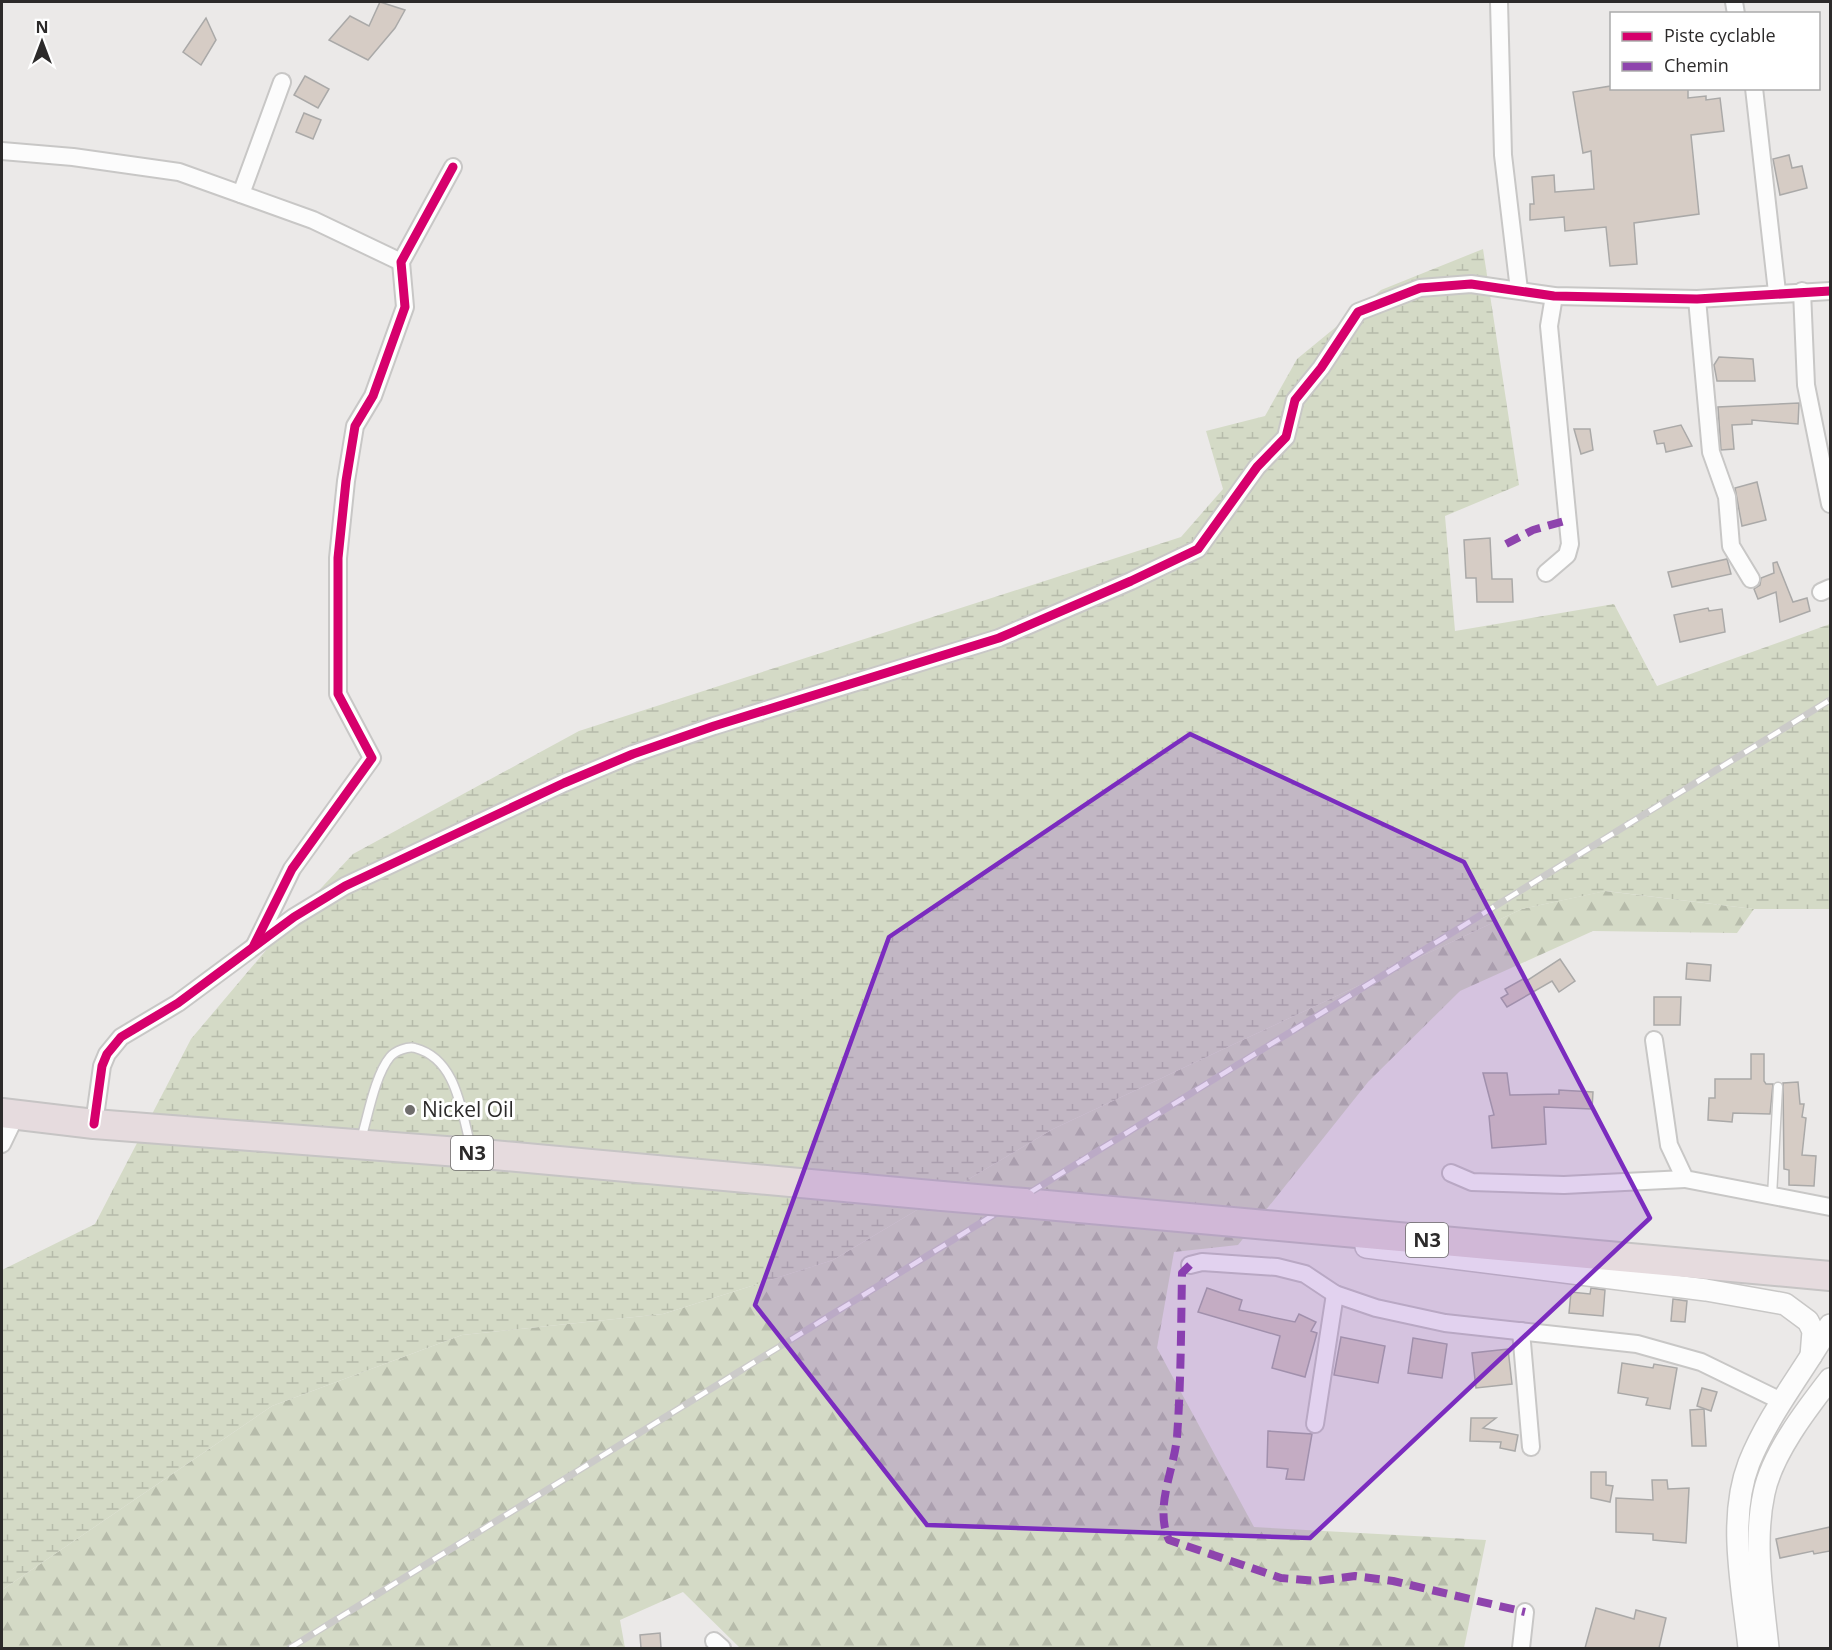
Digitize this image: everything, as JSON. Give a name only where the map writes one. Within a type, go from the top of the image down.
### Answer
[{"type":"highway","name":"N3","points":[[9,1114],[94,1124],[472,1153],[1830,1276]]},
{"type":"street","points":[[1499,2],[1503,155],[1519,290]]},
{"type":"street","points":[[241,194],[282,82]]},
{"type":"street","points":[[1754,90],[1777,292]]},
{"type":"street","points":[[2,151],[73,157],[179,172],[313,220],[401,262]]},
{"type":"street","points":[[253,948],[292,868],[372,758],[338,694],[338,558],[355,426],[373,396],[405,307],[401,262],[453,167]]},
{"type":"street","points":[[94,1124],[102,1066],[107,1054],[121,1037],[178,1003],[294,917],[345,886],[564,783],[714,726],[999,638],[1131,581],[1198,549],[1257,467],[1286,437],[1294,400],[1322,368],[1358,312],[1420,288],[1471,284],[1554,296],[1697,298],[1830,291]]},
{"type":"street","points":[[1802,291],[1806,384],[1830,504]]},
{"type":"street","points":[[1546,573],[1567,555],[1570,544],[1549,326],[1554,296]]},
{"type":"street","points":[[1697,298],[1712,452],[1727,497],[1731,546],[1751,579]]},
{"type":"street","points":[[1654,1040],[1669,1145],[1684,1179]]},
{"type":"street","points":[[2,1144],[9,1114]]},
{"type":"street","points":[[1451,1173],[1472,1182],[1564,1185],[1684,1179],[1830,1208]]},
{"type":"street","points":[[1206,1221],[1277,1236],[1617,1278],[1777,1302],[1785,1304],[1808,1321],[1813,1331],[1811,1356]]},
{"type":"street","points":[[1190,1265],[1202,1262],[1277,1267],[1305,1274],[1335,1294],[1376,1308],[1445,1323],[1637,1344],[1701,1362],[1781,1401]]},
{"type":"street","points":[[1315,1424],[1335,1294]]},
{"type":"street","points":[[1749,1648],[1738,1537],[1741,1498],[1749,1463],[1781,1401],[1830,1325]]},
{"type":"street","points":[[1521,1331],[1531,1447]]},
{"type":"street","points":[[1768,1648],[1759,1533],[1764,1491],[1793,1432],[1830,1379]]},
{"type":"street","points":[[1521,1648],[1525,1612]]},
{"type":"lane","points":[[360,1144],[383,1068],[392,1054],[410,1047],[428,1052],[450,1074],[472,1153]]},
{"type":"lane","points":[[1772,1196],[1778,1087]]},
{"type":"highlighted area","points":[[1190,734],[1464,862],[1650,1218],[1310,1538],[927,1525],[755,1305],[889,937]]},
{"type":"green space","points":[[1483,249],[1519,485],[1445,516],[1455,631],[1614,604],[1657,686],[1830,624],[1830,909],[1754,909],[1606,891],[1522,909],[1053,1129],[833,1260],[663,1314],[462,1335],[272,1406],[2,1590],[2,1270],[95,1224],[191,1039],[294,917],[353,854],[579,731],[1181,537],[1223,489],[1206,431],[1265,416],[1297,359],[1381,290]]},
{"type":"green space","points":[[1605,891],[1754,909],[1737,933],[1593,931],[1460,991],[1368,1082],[1238,1245],[1174,1252],[1157,1348],[1254,1527],[1486,1540],[1464,1648],[740,1648],[683,1592],[620,1620],[625,1648],[2,1648],[2,1590],[272,1406],[462,1335],[663,1314],[833,1260],[1053,1129],[1522,909]]},
{"type":"building","points":[[380,2],[405,10],[395,28],[368,60],[329,40],[350,16],[369,26]]},
{"type":"building","points":[[206,18],[216,40],[201,65],[183,52]]},
{"type":"building","points":[[305,76],[329,89],[318,108],[294,95]]},
{"type":"building","points":[[1610,86],[1610,90],[1688,90],[1688,98],[1706,96],[1706,100],[1720,98],[1724,131],[1691,135],[1699,214],[1634,223],[1637,264],[1610,266],[1606,227],[1565,231],[1564,217],[1530,220],[1530,204],[1534,204],[1532,177],[1554,175],[1555,192],[1594,189],[1591,151],[1583,153],[1573,92]]},
{"type":"building","points":[[304,113],[321,120],[313,139],[296,132]]},
{"type":"building","points":[[1789,155],[1792,168],[1802,166],[1807,188],[1780,195],[1773,159]]},
{"type":"building","points":[[1719,357],[1753,359],[1755,381],[1717,381],[1714,365]]},
{"type":"building","points":[[1799,403],[1798,424],[1752,420],[1752,424],[1732,425],[1734,449],[1721,450],[1718,407]]},
{"type":"building","points":[[1681,425],[1692,446],[1666,452],[1664,443],[1657,444],[1654,431]]},
{"type":"building","points":[[1574,429],[1590,429],[1593,450],[1581,454]]},
{"type":"building","points":[[1757,482],[1766,520],[1742,526],[1735,488]]},
{"type":"building","points":[[1490,538],[1492,579],[1512,579],[1513,602],[1477,602],[1476,578],[1466,578],[1464,540]]},
{"type":"building","points":[[1727,559],[1731,574],[1672,587],[1668,572]]},
{"type":"building","points":[[1777,562],[1793,602],[1807,598],[1810,611],[1780,622],[1776,592],[1758,599],[1754,589],[1760,585],[1761,578],[1774,573],[1773,563]]},
{"type":"building","points":[[1708,608],[1709,611],[1722,609],[1725,632],[1680,642],[1674,615]]},
{"type":"building","points":[[1560,959],[1575,981],[1559,992],[1552,981],[1507,1007],[1501,998],[1508,994],[1505,989],[1523,979],[1525,982]]},
{"type":"building","points":[[1687,963],[1711,965],[1710,981],[1686,979]]},
{"type":"building","points":[[1654,997],[1681,997],[1680,1025],[1654,1025]]},
{"type":"building","points":[[1751,1054],[1764,1054],[1764,1081],[1766,1084],[1773,1084],[1770,1114],[1733,1113],[1732,1122],[1708,1120],[1709,1098],[1715,1098],[1715,1079],[1751,1079]]},
{"type":"building","points":[[1483,1073],[1507,1073],[1510,1095],[1559,1094],[1559,1090],[1593,1092],[1592,1109],[1544,1107],[1546,1144],[1492,1148],[1489,1116],[1494,1115]]},
{"type":"building","points":[[1798,1082],[1800,1104],[1804,1104],[1802,1117],[1806,1118],[1802,1155],[1816,1156],[1814,1186],[1789,1185],[1789,1170],[1784,1169],[1783,1083]]},
{"type":"building","points":[[1207,1288],[1242,1300],[1239,1310],[1295,1322],[1299,1314],[1316,1322],[1311,1331],[1317,1333],[1305,1377],[1272,1368],[1280,1336],[1198,1312]]},
{"type":"building","points":[[1591,1288],[1605,1290],[1603,1316],[1569,1313],[1571,1292],[1590,1294]]},
{"type":"building","points":[[1673,1299],[1687,1301],[1685,1322],[1671,1321]]},
{"type":"building","points":[[1341,1337],[1385,1346],[1378,1383],[1334,1375]]},
{"type":"building","points":[[1413,1338],[1447,1344],[1442,1378],[1408,1373]]},
{"type":"building","points":[[1508,1349],[1512,1384],[1476,1388],[1472,1353]]},
{"type":"building","points":[[1622,1363],[1653,1368],[1654,1364],[1677,1368],[1670,1409],[1646,1405],[1648,1398],[1618,1393]]},
{"type":"building","points":[[1702,1388],[1717,1392],[1711,1411],[1697,1406]]},
{"type":"building","points":[[1704,1409],[1706,1446],[1692,1446],[1690,1410]]},
{"type":"building","points":[[1471,1418],[1496,1418],[1483,1428],[1518,1435],[1515,1451],[1500,1448],[1501,1442],[1470,1441]]},
{"type":"building","points":[[1268,1431],[1312,1434],[1304,1480],[1286,1479],[1288,1469],[1267,1467]]},
{"type":"building","points":[[1591,1472],[1606,1472],[1606,1485],[1613,1486],[1610,1502],[1591,1498]]},
{"type":"building","points":[[1652,1480],[1667,1480],[1668,1489],[1689,1488],[1686,1543],[1653,1540],[1653,1534],[1616,1532],[1616,1498],[1653,1500]]},
{"type":"building","points":[[1830,1527],[1830,1551],[1814,1554],[1813,1551],[1780,1558],[1776,1539]]},
{"type":"building","points":[[1596,1608],[1634,1619],[1636,1610],[1666,1618],[1659,1648],[1585,1648]]},
{"type":"building","points":[[660,1633],[661,1648],[641,1648],[640,1635]]},
{"type":"railway","points":[[290,1648],[1830,700]]},
{"type":"marked path","points":[[1506,544],[1533,530],[1568,520]]},
{"type":"marked path","points":[[1190,1265],[1182,1273],[1177,1437],[1164,1502],[1165,1527],[1169,1540],[1281,1578],[1316,1581],[1355,1576],[1393,1581],[1525,1612]]},
{"type":"cycle path","points":[[254,945],[292,869],[372,758],[338,694],[338,558],[346,481],[355,426],[373,396],[405,307],[401,262],[453,167]]},
{"type":"cycle path","points":[[94,1124],[102,1066],[107,1054],[121,1037],[178,1003],[294,917],[345,886],[564,783],[633,754],[714,726],[999,638],[1131,581],[1198,549],[1257,467],[1286,437],[1295,400],[1321,368],[1358,312],[1420,288],[1471,284],[1554,296],[1697,299],[1830,291]]},
{"type":"place","name":"Nickel Oil","points":[[410,1110]]}]
